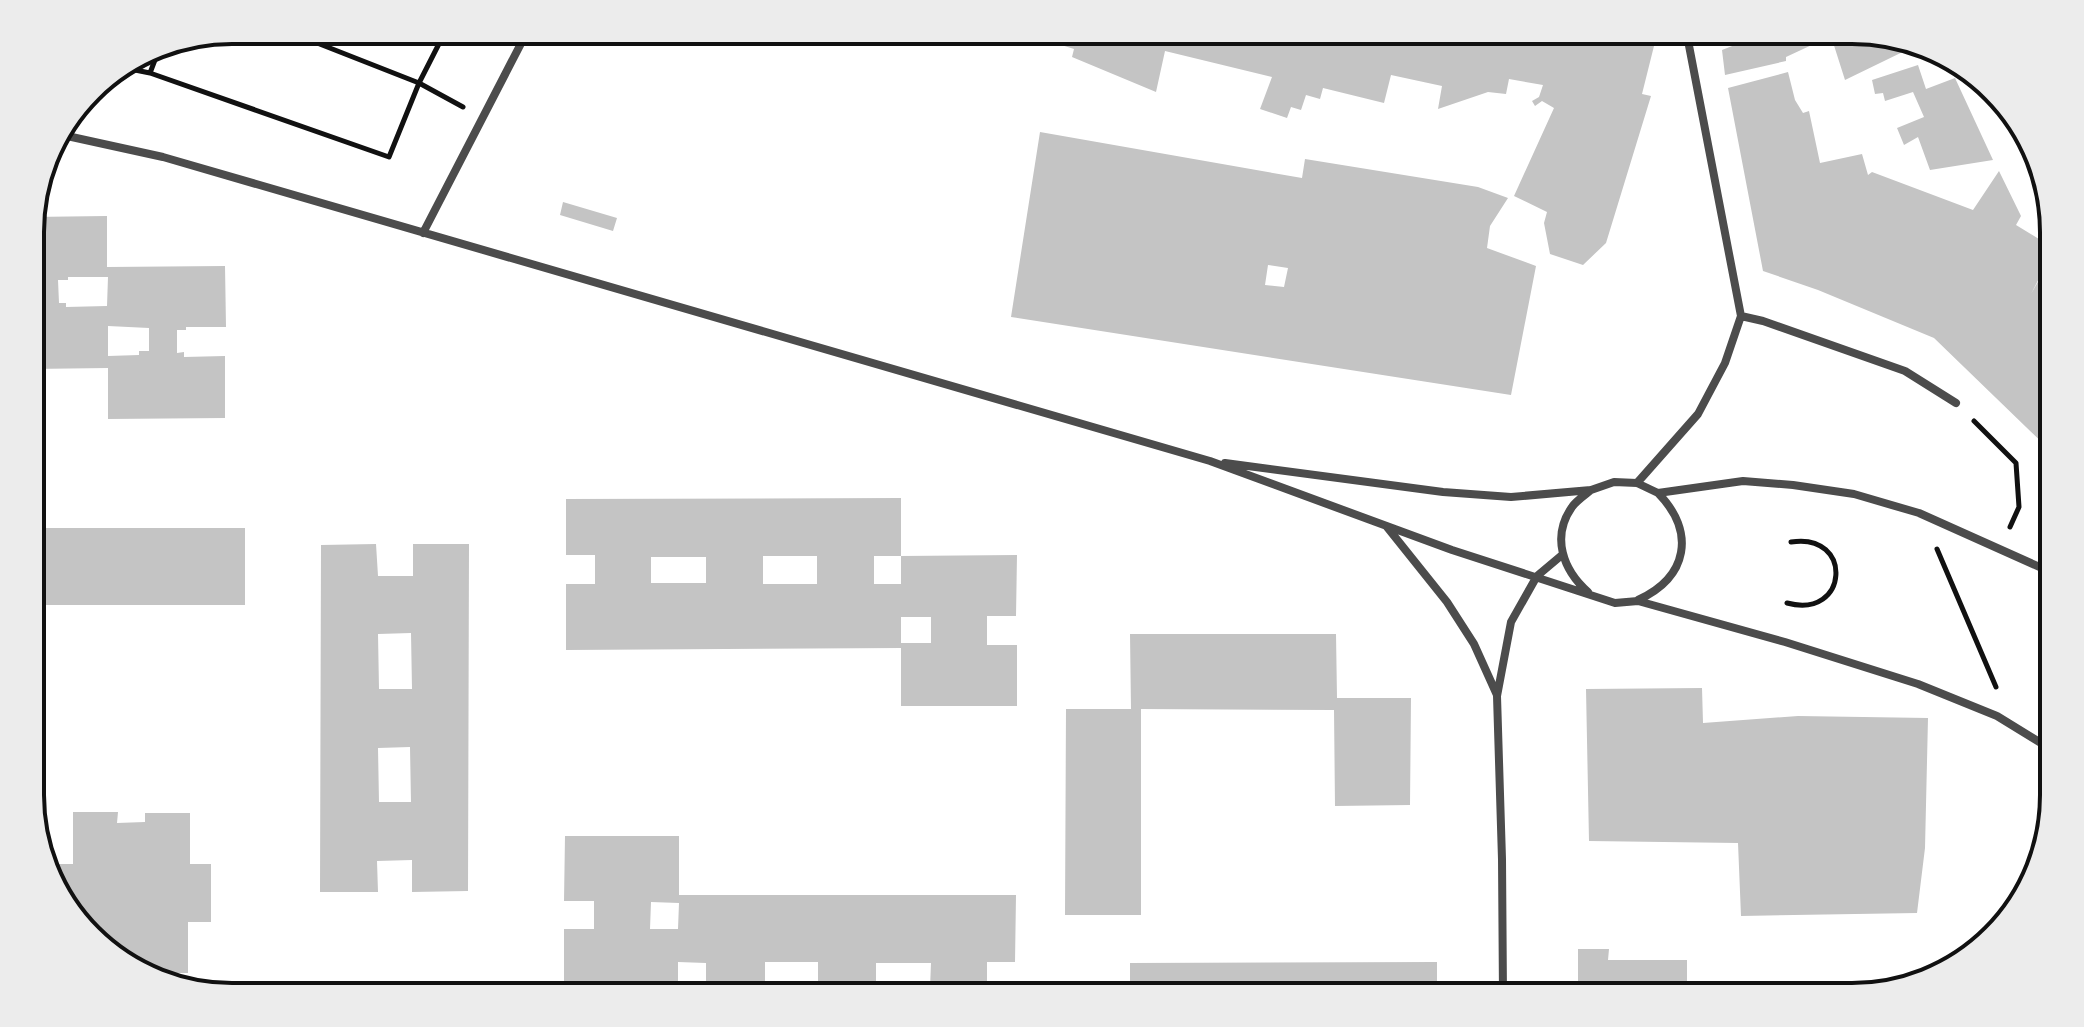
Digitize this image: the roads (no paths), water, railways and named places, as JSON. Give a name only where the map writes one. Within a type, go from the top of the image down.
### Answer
[{"type":"street","points":[[423,233],[521,44]]},
{"type":"street","points":[[1637,483],[1698,414],[1725,363],[1741,316],[1689,44]]},
{"type":"street","points":[[70,137],[163,157],[1210,461],[1386,526],[1615,603],[1638,601],[1904,679],[1997,716],[2040,742]]},
{"type":"street","points":[[1741,316],[1905,371],[1956,403]]},
{"type":"street","points":[[1210,461],[1443,492],[1511,497],[1591,490],[1614,482],[1637,483],[1658,493],[1673,509],[1682,530],[1682,552],[1673,574],[1658,591],[1638,601]]},
{"type":"street","points":[[1658,493],[1743,481],[1854,494],[1919,513],[2040,567]]},
{"type":"street","points":[[1591,490],[1572,507],[1562,530],[1562,555],[1572,578],[1591,595]]},
{"type":"street","points":[[1386,526],[1447,602],[1474,644],[1497,696]]},
{"type":"street","points":[[1503,983],[1497,696],[1511,622],[1537,576],[1562,555]]}]
